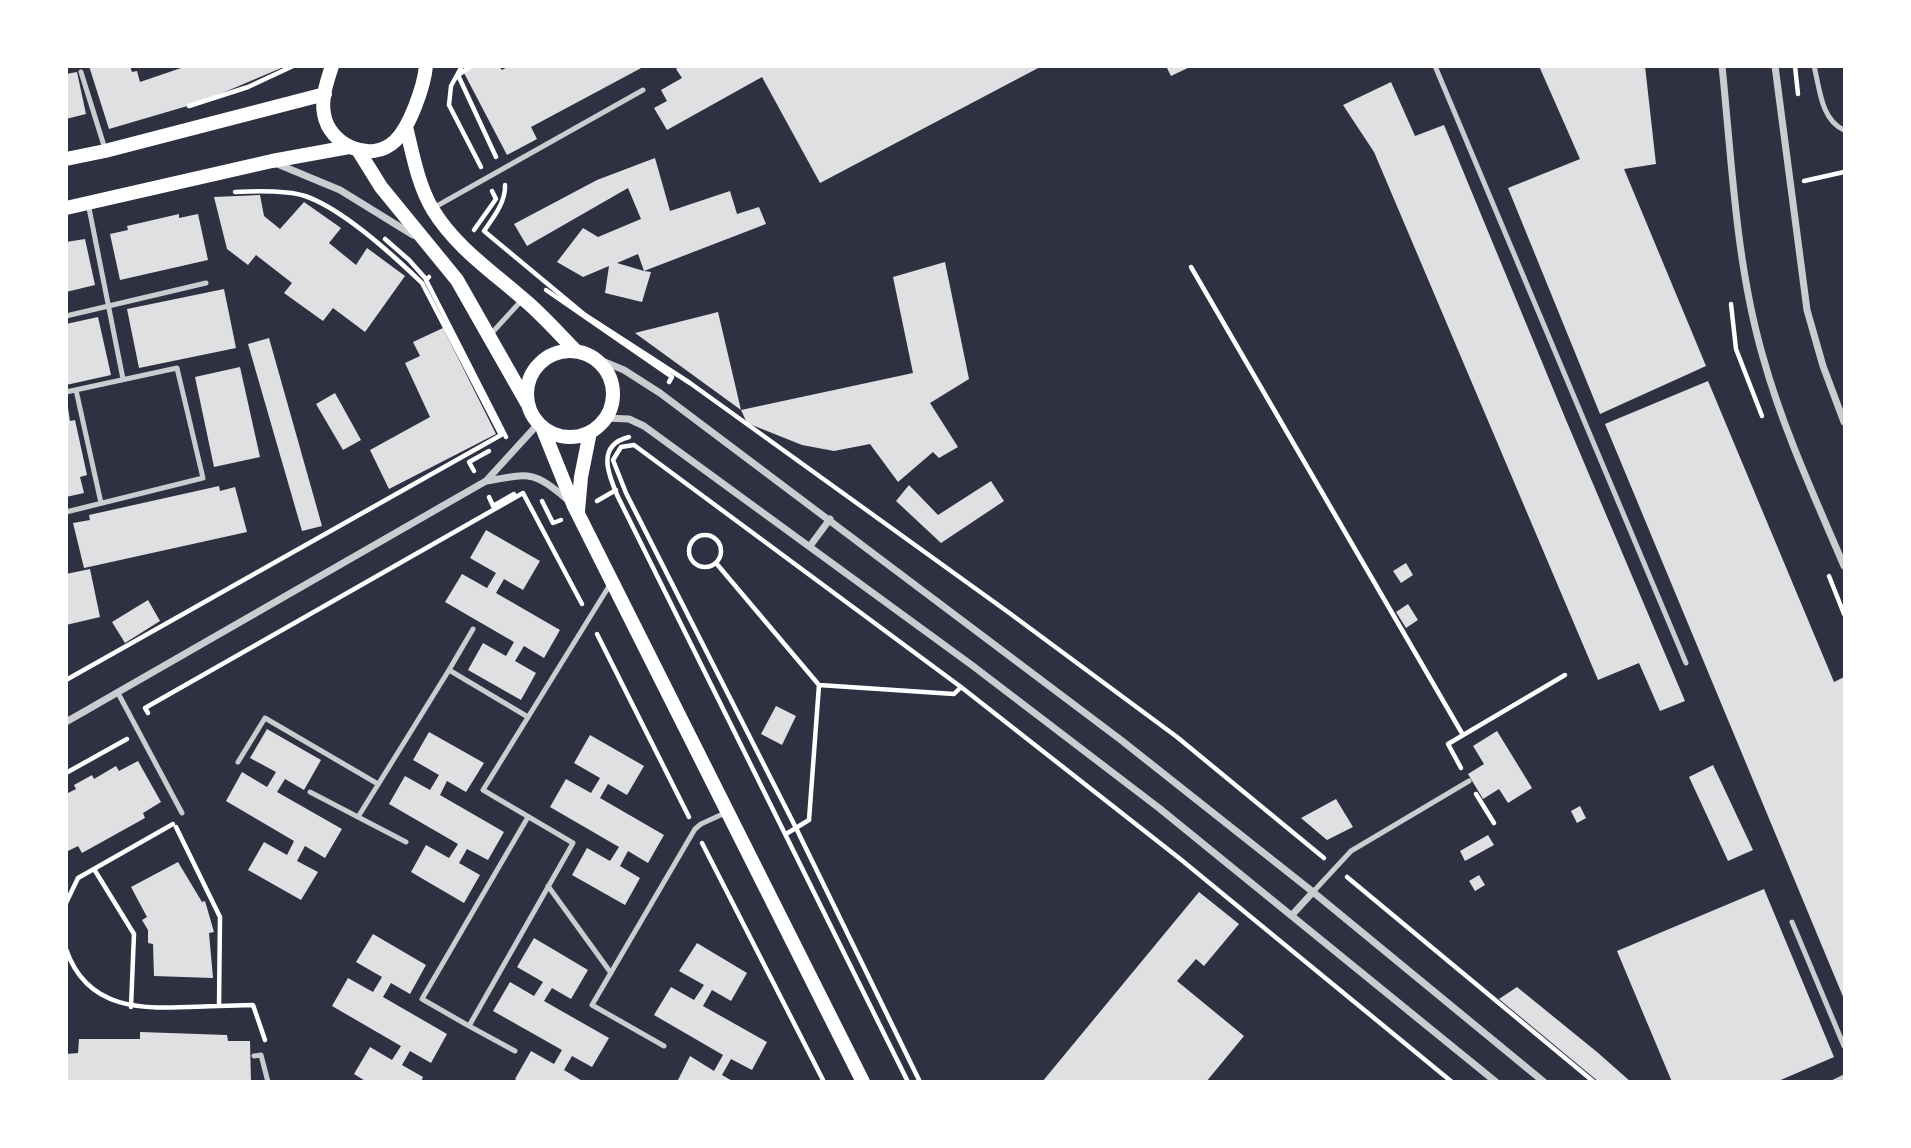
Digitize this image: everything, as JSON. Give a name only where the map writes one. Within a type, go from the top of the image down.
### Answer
[{"type":"main road","points":[[332,66],[323,112],[326,124],[333,135],[354,148],[381,187],[461,287],[540,425],[576,508],[863,1082]]},
{"type":"main road","points":[[66,208],[272,161],[354,148],[373,150],[386,147],[396,140],[406,127],[427,67]]},
{"type":"main road","points":[[66,159],[325,94]]},
{"type":"main road","points":[[406,127],[417,171],[432,208],[477,261],[524,299],[575,351]]},
{"type":"main road","points":[[527,403],[527,386],[535,367],[553,354],[586,352],[605,368],[611,380],[611,406],[605,418],[590,432],[580,436],[560,436],[540,425]]},
{"type":"main road","points":[[576,508],[590,432]]},
{"type":"street","points":[[1722,66],[1745,277],[1754,322],[1782,417],[1844,566]]},
{"type":"street","points":[[1775,66],[1809,317],[1823,366],[1844,422]]},
{"type":"street","points":[[272,161],[340,190],[425,242]]},
{"type":"street","points":[[595,358],[624,370],[660,393],[1121,740],[1313,892],[1544,1082]]},
{"type":"street","points":[[605,418],[639,422],[1038,715],[1159,808],[1496,1082]]},
{"type":"street","points":[[66,722],[486,481],[540,425]]},
{"type":"street","points":[[486,481],[531,475],[545,482],[576,508]]},
{"type":"street","points":[[810,546],[830,519]]},
{"type":"street","points":[[1292,915],[1313,892]]},
{"type":"lane","points":[[1434,66],[1686,663]]},
{"type":"lane","points":[[1814,66],[1827,116],[1832,124],[1844,130]]},
{"type":"lane","points":[[81,72],[105,151]]},
{"type":"lane","points":[[432,208],[643,89]]},
{"type":"lane","points":[[88,203],[123,379]]},
{"type":"lane","points":[[66,316],[206,284]]},
{"type":"lane","points":[[488,337],[524,299]]},
{"type":"lane","points":[[66,392],[177,368],[203,478],[66,512]]},
{"type":"lane","points":[[76,390],[101,503]]},
{"type":"lane","points":[[470,1026],[573,843],[483,790],[612,580]]},
{"type":"lane","points":[[358,817],[472,629]]},
{"type":"lane","points":[[449,670],[528,717]]},
{"type":"lane","points":[[118,693],[182,813]]},
{"type":"lane","points":[[238,762],[265,718],[378,784]]},
{"type":"lane","points":[[1313,892],[1351,851],[1469,781]]},
{"type":"lane","points":[[310,792],[406,842]]},
{"type":"lane","points":[[664,1046],[592,1005],[695,829],[728,812]]},
{"type":"lane","points":[[515,1051],[422,999],[528,817]]},
{"type":"lane","points":[[548,886],[611,973]]},
{"type":"lane","points":[[1792,922],[1844,1046]]},
{"type":"lane","points":[[254,1056],[261,1055],[268,1082]]},
{"type":"lane","points":[[1834,1082],[1844,1077]]},
{"type":"path","points":[[186,107],[248,87],[293,66]]},
{"type":"path","points":[[472,66],[458,75],[502,169],[505,194],[484,231],[585,315],[701,391],[1177,737],[1594,1082]]},
{"type":"path","points":[[1789,184],[1844,172]]},
{"type":"path","points":[[66,680],[501,435],[422,283],[406,268],[335,211],[303,195],[232,192]]},
{"type":"path","points":[[498,252],[592,324],[672,377]]},
{"type":"path","points":[[1191,267],[1463,735]]},
{"type":"path","points":[[629,438],[619,439],[612,444],[608,456],[609,471],[616,491],[908,1082]]},
{"type":"path","points":[[920,1082],[796,828],[626,493],[613,460],[621,447],[634,445],[961,687],[1190,867],[1452,1082]]},
{"type":"path","points":[[66,773],[154,724],[145,708],[523,493],[822,1082]]},
{"type":"path","points":[[702,536],[716,540],[720,549],[716,562],[706,567],[692,560],[689,550],[693,541],[702,536]]},
{"type":"path","points":[[716,562],[819,685],[809,820],[786,834]]},
{"type":"path","points":[[1494,823],[1448,744],[1565,675]]},
{"type":"path","points":[[819,685],[954,694],[961,687]]},
{"type":"path","points":[[66,903],[78,878],[185,818],[182,813]]},
{"type":"path","points":[[174,824],[220,917],[219,1006]]},
{"type":"path","points":[[94,869],[134,934],[131,1007]]},
{"type":"path","points":[[66,949],[78,972],[95,990],[123,1005],[253,1005],[266,1043]]},
{"type":"building","points":[[89,66],[130,66],[132,72],[137,71],[140,82],[187,66],[286,66],[201,102],[109,129]]},
{"type":"building","points":[[476,66],[499,66],[502,70],[509,66],[645,66],[531,127],[537,139],[507,155],[464,73]]},
{"type":"building","points":[[680,66],[1042,66],[820,183],[762,77],[667,130],[654,108],[667,101],[661,90],[682,78],[676,69]]},
{"type":"building","points":[[1166,66],[1192,66],[1171,76]]},
{"type":"building","points":[[1539,66],[1645,66],[1656,164],[1624,169],[1706,366],[1600,414],[1508,188],[1580,159]]},
{"type":"building","points":[[77,72],[86,114],[66,119],[66,74]]},
{"type":"building","points":[[1391,82],[1415,136],[1444,125],[1685,701],[1660,711],[1639,663],[1598,680],[1374,152],[1343,105]]},
{"type":"building","points":[[655,158],[670,211],[730,191],[737,214],[759,207],[766,224],[644,271],[651,272],[642,302],[605,293],[609,266],[583,277],[557,262],[583,228],[598,237],[641,219],[628,188],[527,246],[514,224],[597,180]],"holes":[[[638,254],[644,271],[617,263]]]},
{"type":"building","points":[[260,195],[264,216],[280,229],[304,202],[341,228],[329,243],[356,265],[367,248],[405,276],[365,332],[333,308],[323,321],[284,293],[292,283],[256,255],[248,265],[227,249],[214,197]]},
{"type":"building","points":[[179,214],[179,218],[198,214],[208,260],[120,280],[110,234],[128,230],[127,226]]},
{"type":"building","points":[[85,239],[95,285],[66,292],[66,242]]},
{"type":"building","points":[[945,262],[969,379],[930,403],[958,447],[939,458],[933,452],[898,482],[870,444],[834,451],[802,445],[747,423],[741,410],[913,373],[893,277]]},
{"type":"building","points":[[224,289],[236,348],[139,368],[127,309]]},
{"type":"building","points":[[718,312],[741,410],[635,333]]},
{"type":"building","points":[[98,317],[111,375],[66,385],[66,324]]},
{"type":"building","points":[[443,328],[496,434],[389,489],[370,450],[430,417],[405,363],[420,356],[413,342]]},
{"type":"building","points":[[269,338],[322,526],[302,531],[248,344]]},
{"type":"building","points":[[240,367],[260,457],[214,467],[195,377]]},
{"type":"building","points":[[1708,381],[1834,682],[1844,677],[1844,999],[1605,424]]},
{"type":"building","points":[[335,393],[361,440],[343,450],[316,404]]},
{"type":"building","points":[[68,408],[70,421],[75,420],[87,475],[80,477],[84,493],[66,497]]},
{"type":"building","points":[[991,481],[1004,501],[941,543],[896,501],[909,485],[938,515]]},
{"type":"building","points":[[219,486],[220,491],[235,487],[247,532],[84,568],[73,523],[90,520],[89,515]]},
{"type":"building","points":[[486,530],[540,561],[523,590],[504,579],[496,593],[560,630],[544,658],[524,646],[515,661],[536,673],[521,700],[468,670],[483,643],[506,656],[514,642],[445,602],[462,574],[487,588],[496,573],[470,558]]},
{"type":"building","points":[[1406,563],[1413,575],[1401,583],[1393,571]]},
{"type":"building","points":[[90,569],[100,617],[66,625],[66,574]]},
{"type":"building","points":[[148,600],[160,621],[125,643],[112,622]]},
{"type":"building","points":[[1408,604],[1418,620],[1406,628],[1396,612]]},
{"type":"building","points":[[776,706],[796,716],[782,745],[761,734]]},
{"type":"building","points":[[267,729],[321,760],[304,790],[285,779],[277,792],[342,829],[325,858],[305,846],[297,861],[318,872],[301,900],[248,870],[264,842],[287,855],[294,841],[226,801],[242,772],[267,787],[276,772],[250,758]]},
{"type":"building","points":[[1497,731],[1532,788],[1508,803],[1499,789],[1483,799],[1468,774],[1484,764],[1473,746]]},
{"type":"building","points":[[429,732],[484,763],[466,792],[447,781],[440,795],[504,832],[488,860],[467,849],[459,863],[480,875],[464,903],[411,872],[426,845],[449,858],[458,844],[389,804],[405,776],[430,790],[439,775],[413,760]]},
{"type":"building","points":[[590,735],[644,766],[627,795],[608,784],[600,798],[664,835],[648,863],[628,851],[620,866],[640,878],[625,905],[572,875],[587,848],[610,861],[619,847],[550,807],[566,779],[591,793],[600,778],[574,763]]},
{"type":"building","points":[[138,761],[161,802],[143,813],[145,818],[82,853],[78,846],[66,852],[66,794],[76,789],[74,785],[92,775],[94,779],[116,766],[119,771]]},
{"type":"building","points":[[1713,765],[1753,850],[1728,861],[1689,777]]},
{"type":"building","points":[[1336,799],[1353,827],[1327,840],[1301,818]]},
{"type":"building","points":[[1580,806],[1586,818],[1577,823],[1571,811]]},
{"type":"building","points":[[1488,835],[1494,845],[1465,861],[1460,851]]},
{"type":"building","points":[[178,862],[202,902],[205,901],[214,932],[209,933],[213,978],[154,976],[153,944],[148,943],[148,930],[142,920],[147,917],[131,887]]},
{"type":"building","points":[[1479,875],[1485,885],[1475,891],[1469,881]]},
{"type":"building","points":[[1764,889],[1834,1057],[1776,1082],[1672,1082],[1617,951]]},
{"type":"building","points":[[1199,892],[1239,924],[1204,966],[1196,959],[1177,981],[1244,1036],[1206,1082],[1042,1082]]},
{"type":"building","points":[[373,934],[426,965],[410,994],[391,983],[383,997],[447,1034],[431,1063],[410,1051],[402,1065],[423,1077],[421,1082],[367,1082],[354,1074],[370,1047],[392,1060],[401,1046],[332,1006],[348,978],[373,992],[382,977],[356,962]]},
{"type":"building","points":[[534,938],[588,970],[571,999],[552,988],[544,1001],[609,1038],[592,1067],[572,1056],[564,1070],[584,1082],[519,1082],[515,1079],[531,1051],[554,1064],[562,1050],[493,1011],[510,982],[534,996],[543,982],[517,967]]},
{"type":"building","points":[[697,943],[747,973],[731,1001],[712,990],[703,1006],[767,1042],[752,1070],[731,1059],[722,1075],[734,1082],[677,1082],[690,1056],[714,1071],[723,1055],[654,1015],[671,987],[694,1000],[704,985],[679,971]]},
{"type":"building","points":[[1517,987],[1631,1082],[1599,1082],[1499,999]]},
{"type":"building","points":[[140,1032],[227,1035],[228,1041],[250,1041],[251,1082],[66,1082],[66,1054],[78,1053],[79,1039],[140,1039]]}]
